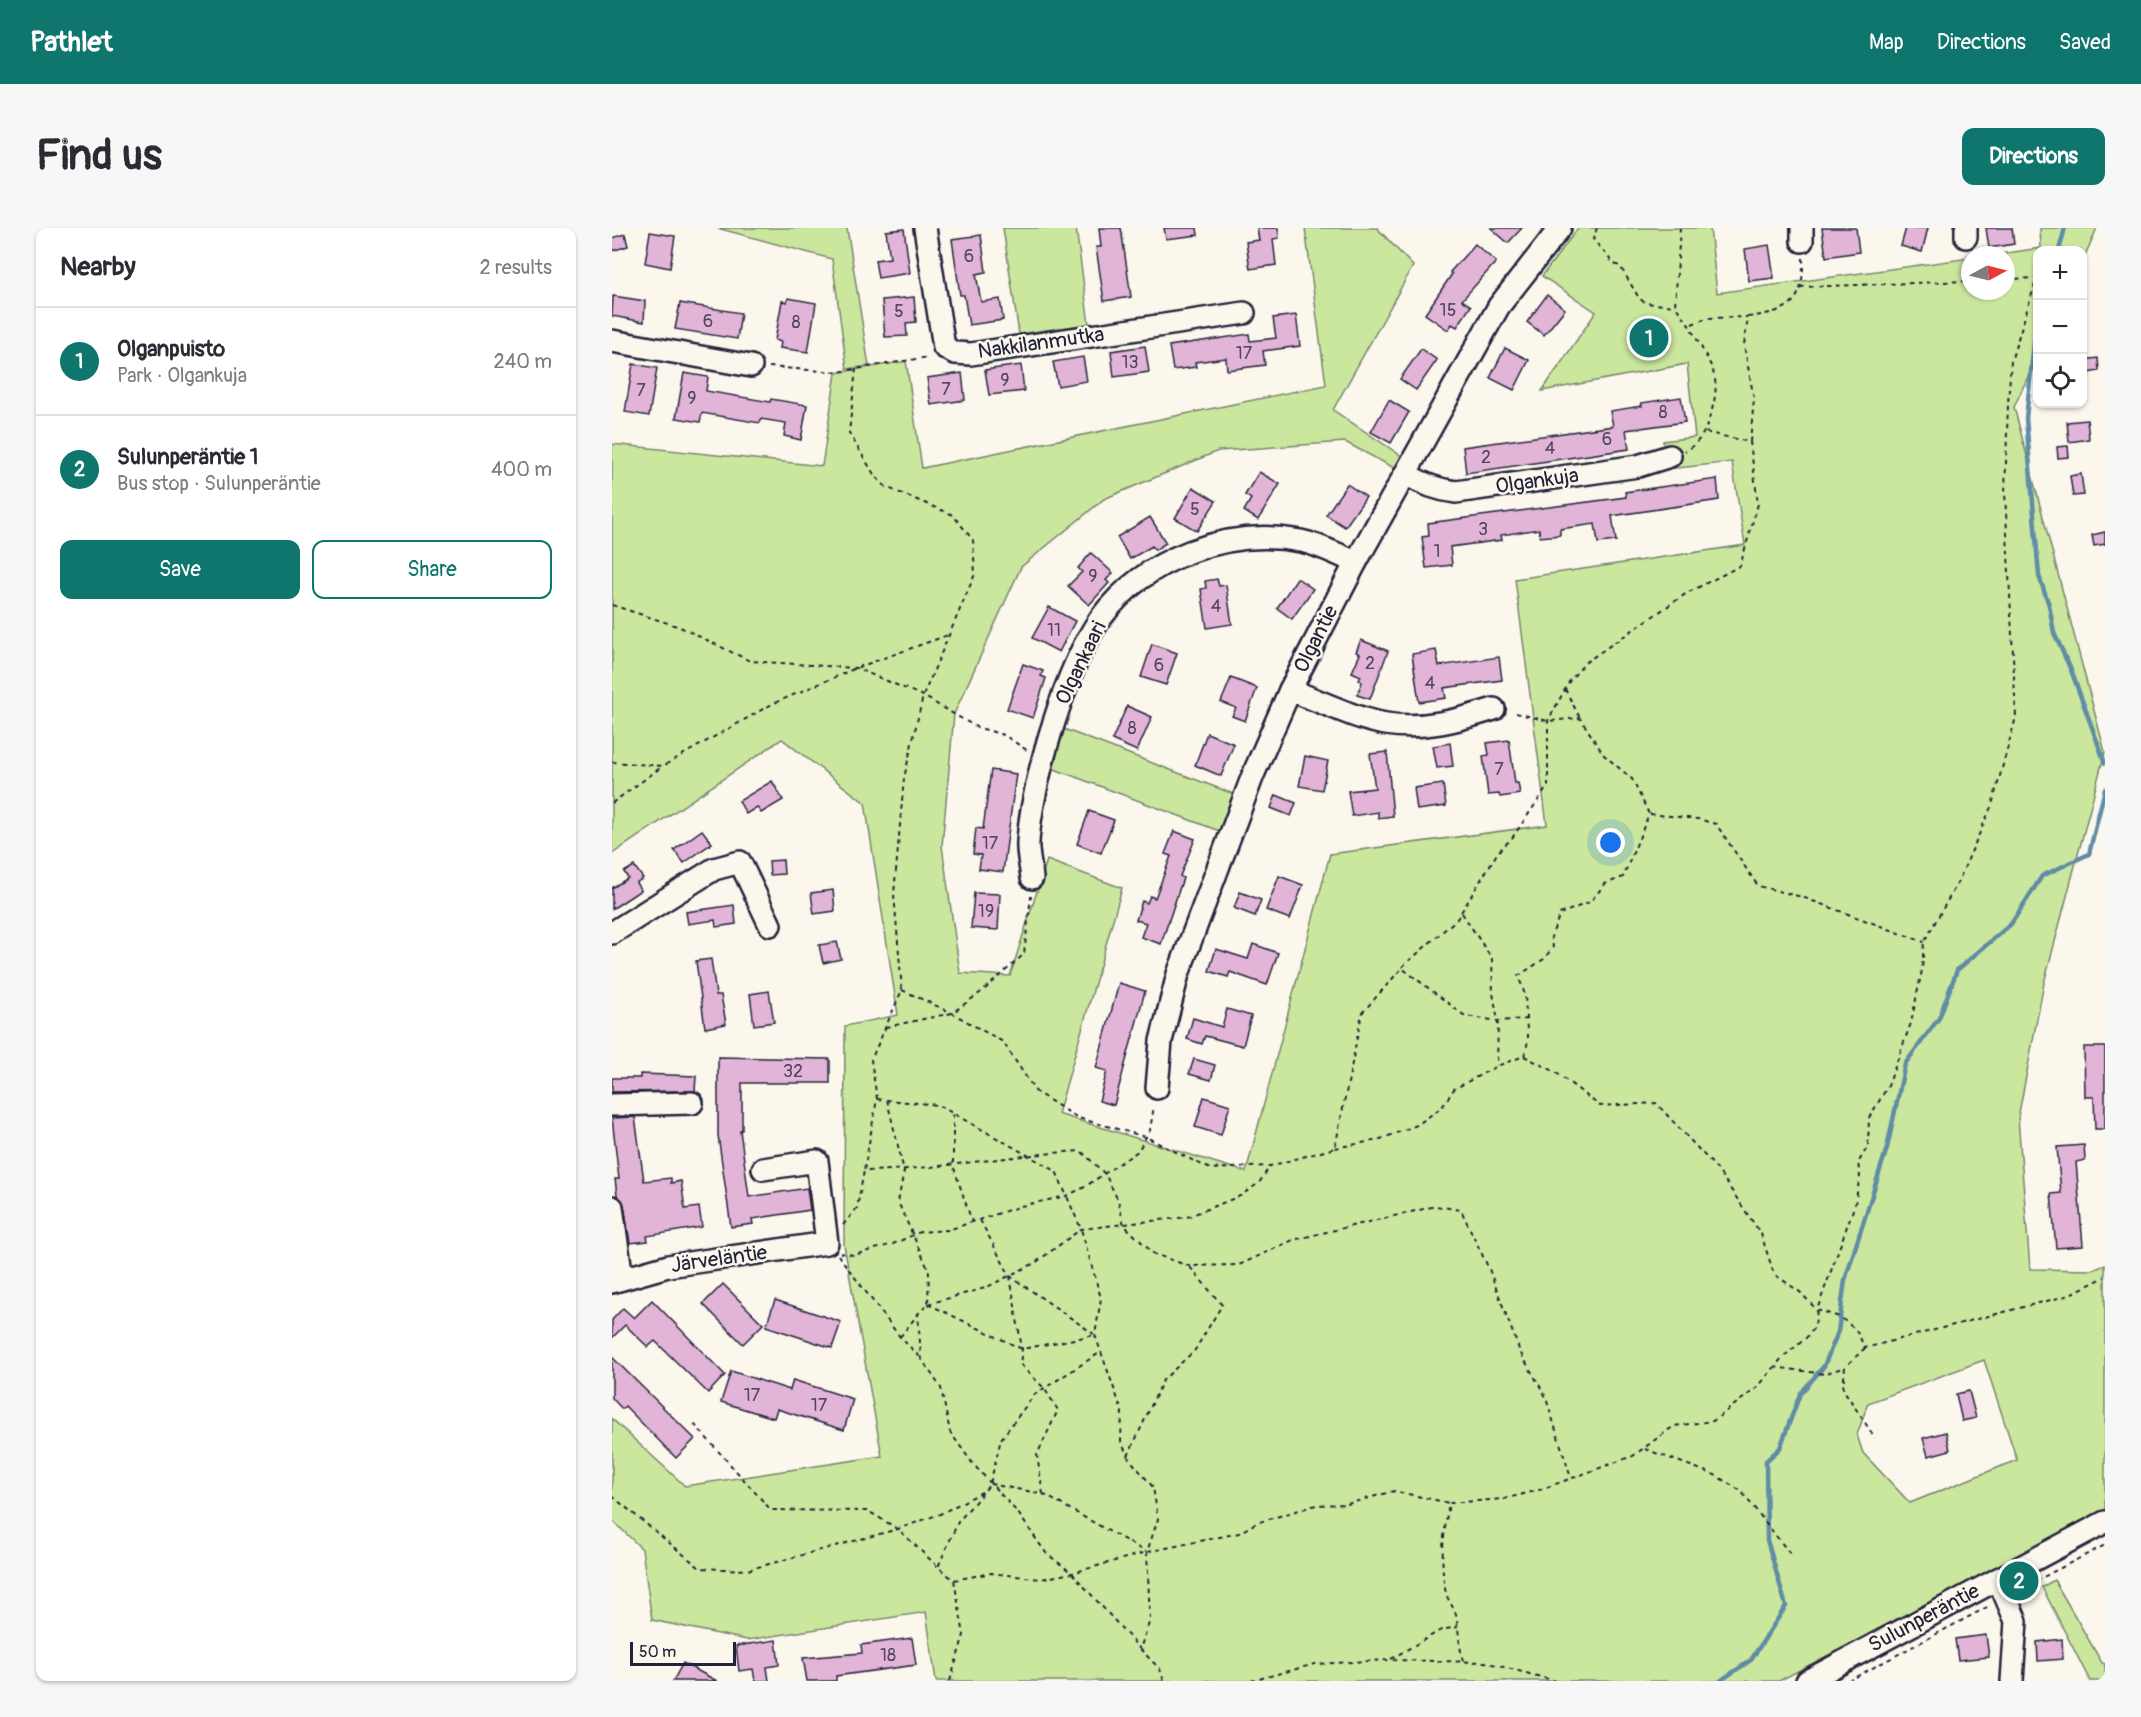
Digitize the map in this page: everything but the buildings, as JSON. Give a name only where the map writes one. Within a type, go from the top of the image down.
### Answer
[{"type":"street","name":"Nakkilanmutka","points":[[925,228],[944,347],[955,353],[971,354],[1244,313]]},
{"type":"street","name":"Olgantie","points":[[1157,1088],[1161,1041],[1178,974],[1252,775],[1290,690],[1356,562],[1499,306],[1560,228]]},
{"type":"street","points":[[612,341],[751,366]]},
{"type":"street","name":"Olgankuja","points":[[1406,474],[1420,482],[1456,492],[1638,466],[1670,456]]},
{"type":"street","name":"Olgankaari","points":[[1032,878],[1028,843],[1043,760],[1069,681],[1100,620],[1124,591],[1151,571],[1179,555],[1208,545],[1271,537],[1302,541],[1356,562]]},
{"type":"street","points":[[1290,690],[1383,724],[1412,726],[1460,720],[1494,709]]},
{"type":"street","points":[[612,933],[714,869],[740,862],[770,925]]},
{"type":"street","points":[[612,1106],[692,1103]]},
{"type":"street","points":[[764,1169],[817,1161],[832,1248]]},
{"type":"street","points":[[612,1207],[617,1281]]},
{"type":"street","name":"Järveläntie","points":[[617,1281],[669,1266],[832,1248]]},
{"type":"street","name":"Sulunperäntie","points":[[1807,1681],[2003,1587],[2105,1522]]},
{"type":"street","points":[[2003,1587],[2016,1621],[2012,1681]]},
{"type":"path","points":[[1597,228],[1593,239],[1624,272],[1639,298],[1645,303],[1675,306],[1691,324],[1694,335],[1710,360],[1715,382],[1714,404],[1704,432],[1695,445],[1670,456]]},
{"type":"path","points":[[1675,306],[1680,228]]},
{"type":"path","points":[[1691,324],[1707,318],[1748,317],[1778,313],[1794,301],[1800,287],[1802,234]]},
{"type":"path","points":[[954,1580],[991,1573],[1041,1579],[1072,1573],[1147,1552],[1239,1533],[1256,1523],[1316,1504],[1347,1504],[1394,1491],[1449,1503],[1504,1499],[1552,1486],[1645,1449],[1674,1426],[1713,1421],[1757,1388],[1774,1367],[1815,1326],[1817,1310],[1855,1203],[1860,1176],[1858,1162],[1868,1146],[1869,1118],[1888,1086],[1911,1023],[1922,970],[1924,942],[1958,882],[1992,805],[2016,717],[2005,492],[2008,404],[2011,361],[2037,278],[2015,279]]},
{"type":"path","points":[[1800,287],[1961,281]]},
{"type":"path","points":[[1335,1148],[1362,1013],[1402,968],[1456,919],[1498,852],[1512,838],[1548,786],[1548,721],[1565,688],[1586,662],[1687,593],[1740,566],[1758,504],[1750,442],[1754,399],[1744,345],[1748,317]]},
{"type":"path","points":[[751,366],[837,372],[935,356]]},
{"type":"path","points":[[832,1248],[857,1209],[877,1099],[871,1060],[902,990],[894,894],[904,778],[923,696],[975,574],[974,540],[953,515],[886,487],[875,476],[849,433],[856,369]]},
{"type":"path","points":[[1704,432],[1750,442]]},
{"type":"path","points":[[612,605],[680,627],[750,661],[856,668],[923,696],[976,727],[1004,735],[1043,760]]},
{"type":"path","points":[[612,803],[663,766],[772,704],[856,668],[949,635]]},
{"type":"path","points":[[1524,1056],[1530,1037],[1526,1019],[1527,997],[1518,976],[1544,959],[1553,947],[1551,937],[1560,914],[1590,902],[1605,884],[1623,877],[1649,814],[1632,779],[1604,755],[1580,718],[1565,688]]},
{"type":"path","points":[[1494,709],[1548,721],[1580,718]]},
{"type":"path","points":[[612,762],[663,766]]},
{"type":"path","points":[[1649,814],[1698,819],[1716,824],[1758,886],[1802,897],[1924,942]]},
{"type":"path","points":[[885,1027],[952,1013],[984,990],[1024,954],[1032,878]]},
{"type":"path","points":[[1461,912],[1492,959],[1493,993],[1498,1021],[1497,1066]]},
{"type":"path","points":[[1402,968],[1465,1016],[1498,1021],[1526,1019]]},
{"type":"path","points":[[902,990],[952,1013],[1003,1042],[1036,1092],[1078,1118],[1146,1137],[1210,1169],[1270,1166],[1335,1148],[1378,1140],[1417,1125],[1442,1107],[1454,1089],[1497,1066],[1524,1056],[1554,1071],[1600,1106],[1656,1103],[1717,1168],[1761,1233],[1774,1274],[1800,1292],[1817,1310],[1840,1317],[1856,1330],[1865,1348]]},
{"type":"path","points":[[832,1248],[854,1255],[893,1244],[914,1234],[948,1230],[1021,1206],[1066,1196],[1105,1174],[1138,1151],[1150,1130],[1157,1088]]},
{"type":"path","points":[[877,1099],[938,1105],[1022,1155],[1056,1171],[1081,1229],[1101,1298],[1095,1335],[1122,1411],[1121,1441],[1128,1457],[1153,1487],[1158,1519],[1147,1552],[1150,1620],[1140,1649]]},
{"type":"path","points":[[887,1100],[904,1171],[898,1202],[929,1272],[928,1304]]},
{"type":"path","points":[[954,1114],[952,1165],[972,1222]]},
{"type":"path","points":[[864,1172],[904,1171],[1022,1155],[1081,1152],[1105,1174],[1118,1200],[1124,1225],[1154,1254],[1189,1266],[1239,1265],[1293,1240],[1436,1206],[1461,1210],[1489,1269],[1520,1352],[1545,1395],[1571,1478]]},
{"type":"path","points":[[900,1337],[928,1304],[985,1288],[1035,1263],[1081,1229],[1187,1217],[1240,1196],[1259,1183],[1270,1166]]},
{"type":"path","points":[[980,1220],[1010,1275],[1022,1349],[1020,1364],[1044,1388],[1058,1410],[1037,1455],[1043,1494]]},
{"type":"path","points":[[832,1248],[900,1337],[921,1358],[941,1388],[950,1432],[973,1464],[1018,1513],[1046,1553],[1072,1573],[1160,1669],[1164,1681]]},
{"type":"path","points":[[1128,1457],[1163,1380],[1195,1350],[1222,1305],[1189,1266]]},
{"type":"path","points":[[1010,1275],[1095,1335]]},
{"type":"path","points":[[1774,1367],[1824,1374],[1845,1367],[1865,1348],[2066,1296],[2105,1277]]},
{"type":"path","points":[[928,1304],[1022,1349],[1095,1335]]},
{"type":"path","points":[[918,1314],[921,1358]]},
{"type":"path","points":[[938,1567],[958,1522],[990,1484],[1001,1438],[1034,1395],[1101,1352]]},
{"type":"path","points":[[1845,1367],[1843,1389],[1875,1438]]},
{"type":"path","points":[[694,1424],[771,1510],[868,1511],[898,1529],[954,1580],[964,1635],[950,1681]]},
{"type":"path","points":[[1645,1449],[1715,1475],[1741,1491],[1791,1555]]},
{"type":"path","points":[[990,1484],[1043,1494],[1147,1552]]},
{"type":"path","points":[[612,1496],[700,1568],[747,1570],[898,1529],[940,1514],[984,1491]]},
{"type":"path","points":[[1449,1503],[1443,1536],[1444,1571],[1446,1593],[1458,1627],[1457,1641],[1463,1661]]},
{"type":"path","name":"Sulunperäntie","points":[[1848,1681],[2003,1587],[2105,1545]]},
{"type":"path","points":[[1389,1660],[1441,1630],[1458,1627]]},
{"type":"path","points":[[1251,1681],[1315,1664],[1389,1660],[1485,1662],[1556,1681]]},
{"type":"path","points":[[1205,1681],[1216,1681]]},
{"type":"green space","points":[[717,228],[847,228],[869,366],[847,369],[832,259]]},
{"type":"green space","points":[[1003,228],[1076,228],[1089,324],[1019,334]]},
{"type":"green space","points":[[1305,228],[1377,228],[1413,266],[1333,410],[1403,457],[1396,469],[1345,442],[1218,451],[1104,499],[1021,567],[954,714],[942,846],[960,973],[1010,976],[1047,860],[1122,888],[1058,1114],[1246,1172],[1330,854],[1547,825],[1515,579],[1745,545],[1732,462],[1668,469],[1663,441],[1695,437],[1687,364],[1542,391],[1596,312],[1542,276],[1578,228],[1710,228],[1717,293],[1961,259],[1961,300],[2015,300],[2015,252],[2033,249],[2033,366],[2014,407],[2105,752],[2044,983],[2018,1118],[2030,1269],[2093,1270],[2105,1265],[2105,1510],[1779,1681],[936,1681],[926,1612],[747,1640],[652,1620],[642,1549],[612,1520],[612,1419],[685,1486],[882,1456],[844,1245],[845,1026],[898,1015],[865,803],[782,739],[612,854],[612,444],[822,466],[836,373],[906,361],[922,468],[1326,385]],"holes":[[[1984,1360],[2017,1460],[1910,1503],[1863,1453],[1857,1435],[1868,1403]]]},
{"type":"green space","points":[[2040,228],[2097,228],[2087,251],[2087,246],[2041,246]]},
{"type":"green space","points":[[1061,728],[1236,795],[1222,832],[1049,767]]},
{"type":"green space","points":[[2054,1580],[2102,1663],[2105,1664],[2105,1681],[2090,1681],[2042,1587]]},
{"type":"waterway","points":[[2060,246],[2065,228]]},
{"type":"waterway","points":[[2033,353],[2026,418],[2039,576],[2049,605],[2054,633],[2071,670],[2105,763]]},
{"type":"waterway","points":[[1720,1681],[1751,1660],[1786,1606],[1767,1540],[1766,1461],[1780,1448],[1800,1394],[1824,1366],[1838,1332],[1845,1280],[1887,1148],[1905,1064],[1939,1018],[1957,970],[2011,924],[2042,876],[2089,854],[2105,789]]},
{"type":"place","name":"Olganpuisto","points":[[1649,338]]},
{"type":"place","name":"Sulunperäntie 1","points":[[2019,1581]]}]
